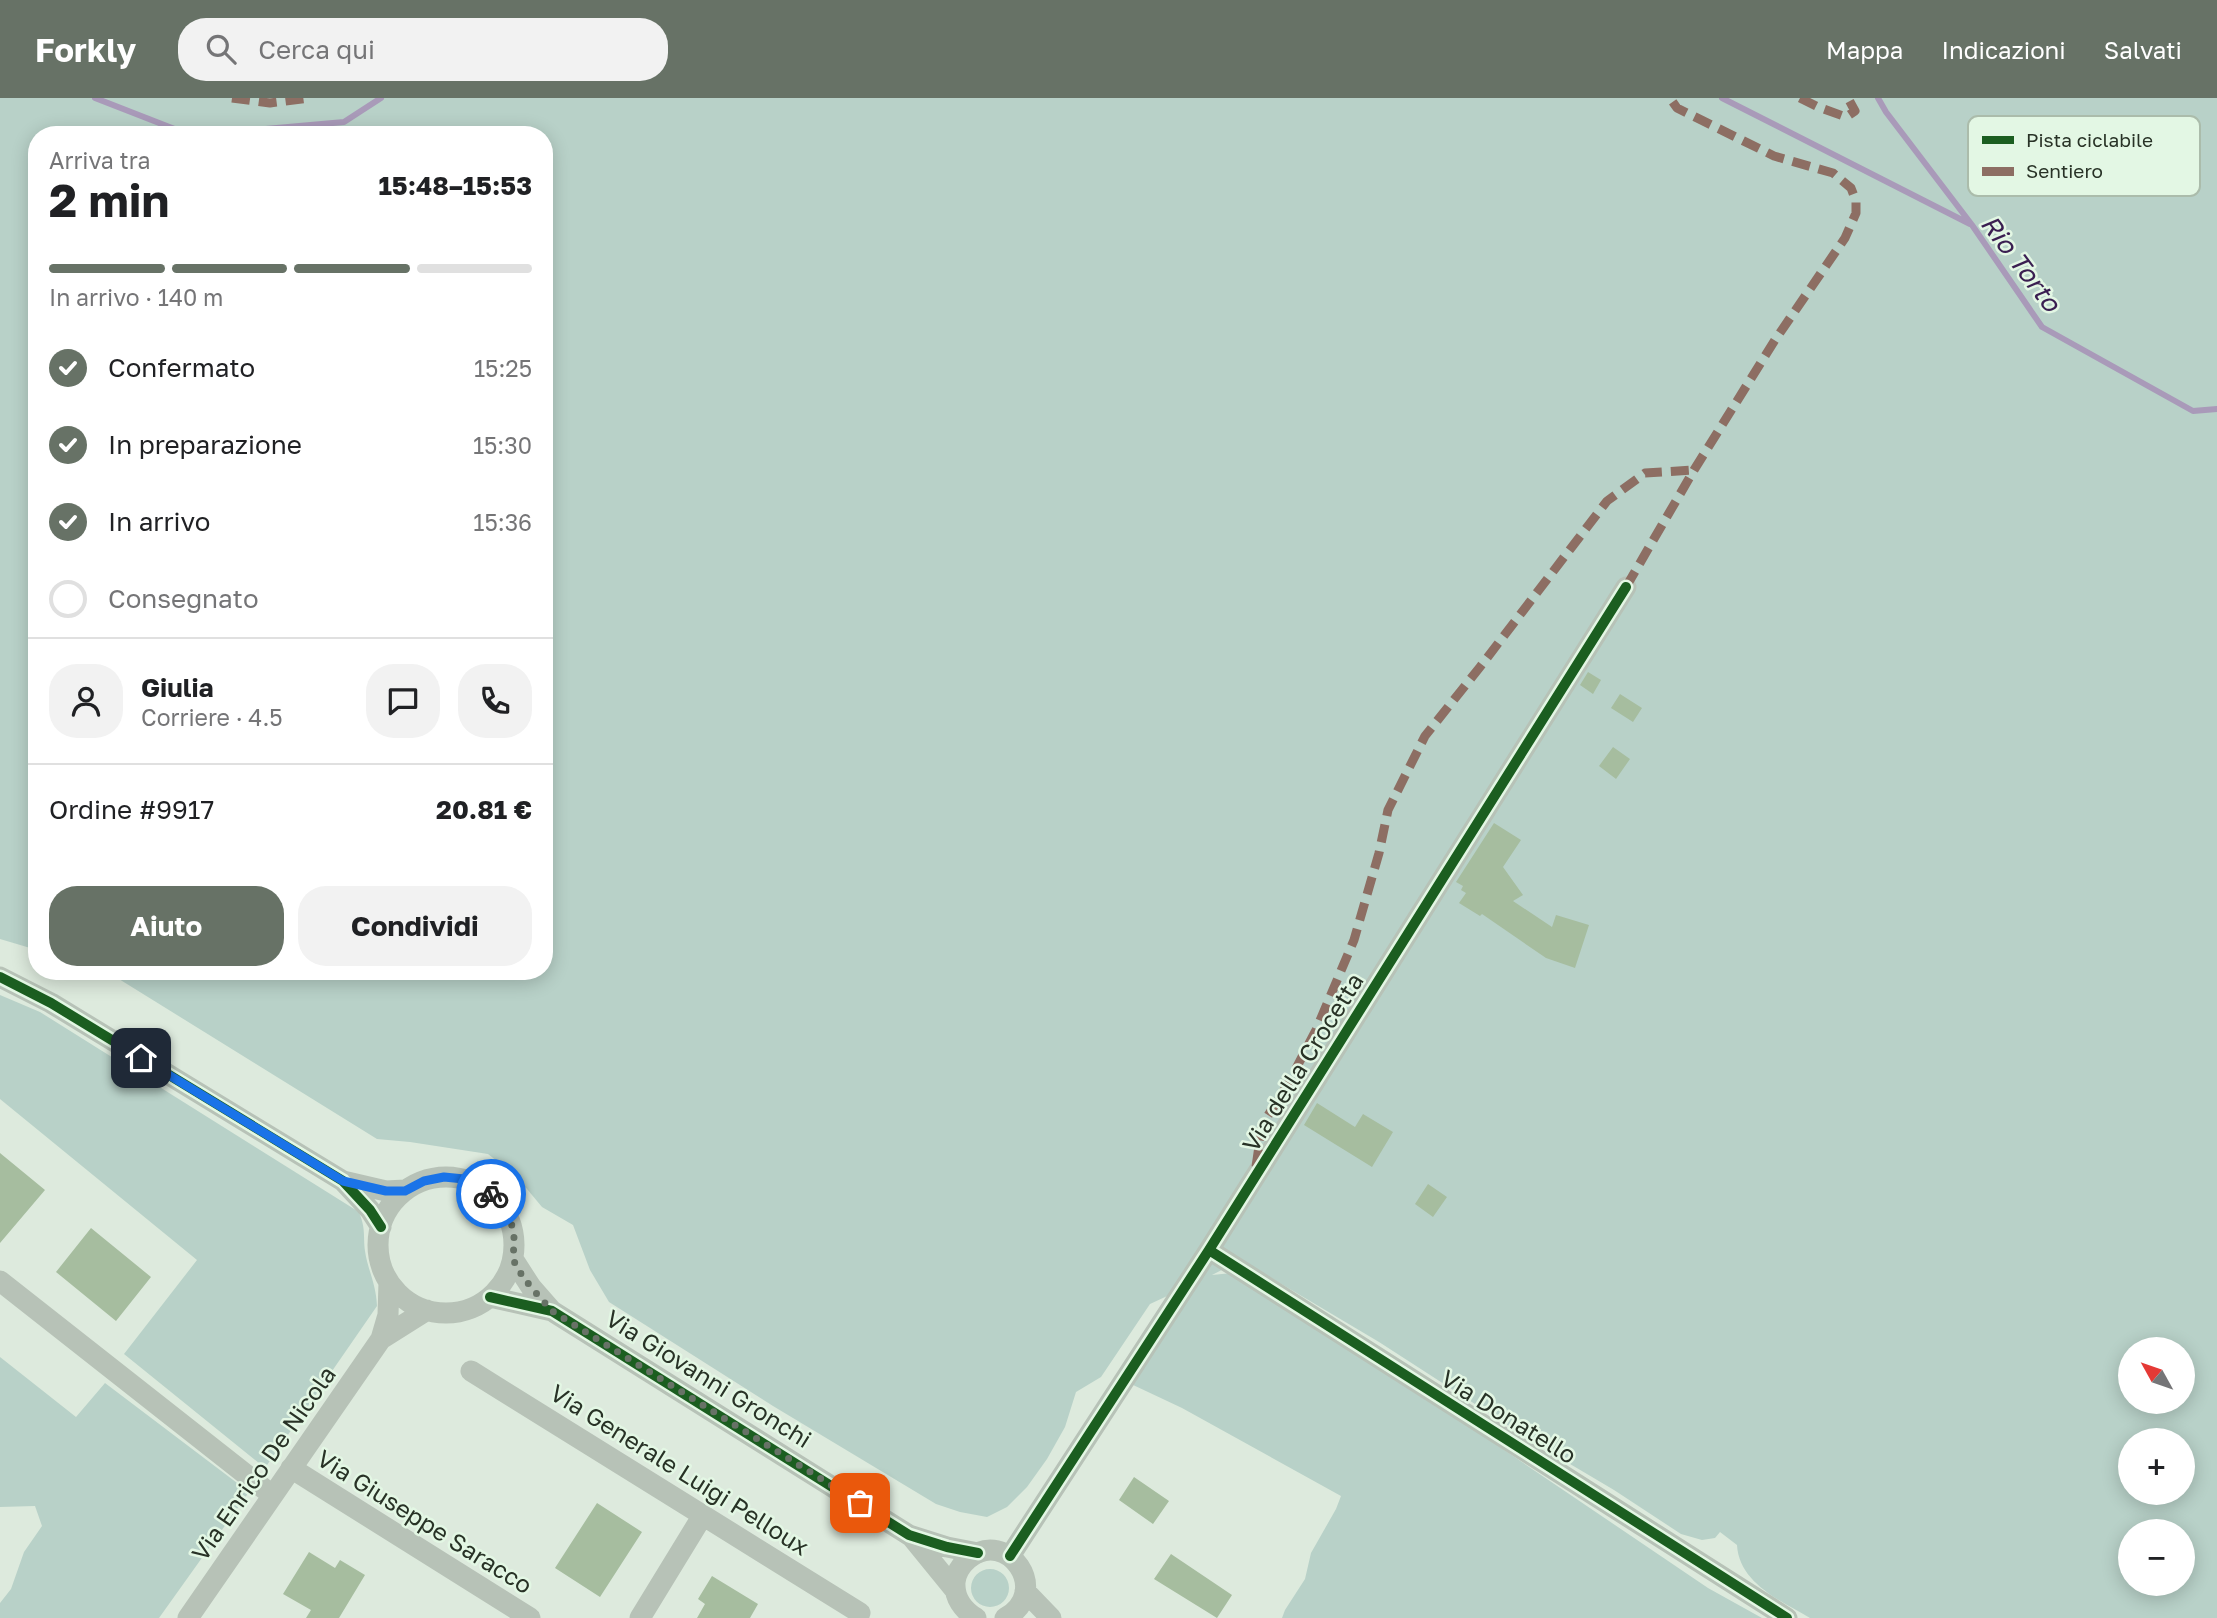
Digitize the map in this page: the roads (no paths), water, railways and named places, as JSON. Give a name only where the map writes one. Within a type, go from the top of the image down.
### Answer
[{"type":"street","name":"Via della Crocetta","points":[[1010,1556],[1209,1250],[1626,587]]},
{"type":"street","points":[[0,977],[51,1003],[343,1181],[370,1210],[381,1227]]},
{"type":"street","points":[[444,1177],[464,1179],[483,1187],[499,1201],[509,1218],[514,1238],[513,1259],[505,1280],[491,1297],[461,1312],[444,1313],[412,1304],[389,1282],[380,1255],[381,1227],[391,1207],[405,1191],[424,1181],[444,1177]]},
{"type":"street","points":[[343,1181],[386,1191],[405,1191]]},
{"type":"street","name":"Via Donatello","points":[[1209,1250],[1783,1617]]},
{"type":"street","name":"Via Giovanni Gronchi","points":[[513,1259],[531,1287],[552,1311],[909,1535],[947,1547],[978,1552],[989,1550],[1010,1556]]},
{"type":"street","points":[[0,1281],[272,1495]]},
{"type":"street","name":"Via Enrico De Nicola","points":[[188,1618],[381,1339],[388,1315],[389,1282]]},
{"type":"street","name":"Via Giovanni Gronchi","points":[[491,1297],[552,1311]]},
{"type":"street","name":"Via Enrico De Nicola","points":[[381,1339],[427,1310]]},
{"type":"street","name":"Via Generale Luigi Pelloux","points":[[471,1371],[860,1613]]},
{"type":"street","name":"Via Giuseppe Saracco","points":[[291,1468],[529,1618]]},
{"type":"street","points":[[640,1618],[703,1515]]},
{"type":"street","name":"Via Giovanni Gronchi","points":[[909,1535],[955,1590],[962,1607],[970,1616]]},
{"type":"street","points":[[955,1590],[958,1572],[970,1557],[978,1552]]},
{"type":"street","points":[[1005,1618],[1018,1608],[1025,1591],[1023,1571],[1010,1556]]},
{"type":"street","points":[[1025,1591],[1051,1618]]},
{"type":"waterway","points":[[95,98],[167,126]]},
{"type":"waterway","points":[[299,126],[344,122],[381,98]]},
{"type":"waterway","points":[[1722,98],[1970,224]]},
{"type":"waterway","name":"Rio Torto","points":[[1878,98],[1972,225],[2042,327],[2193,411],[2217,409]]}]
